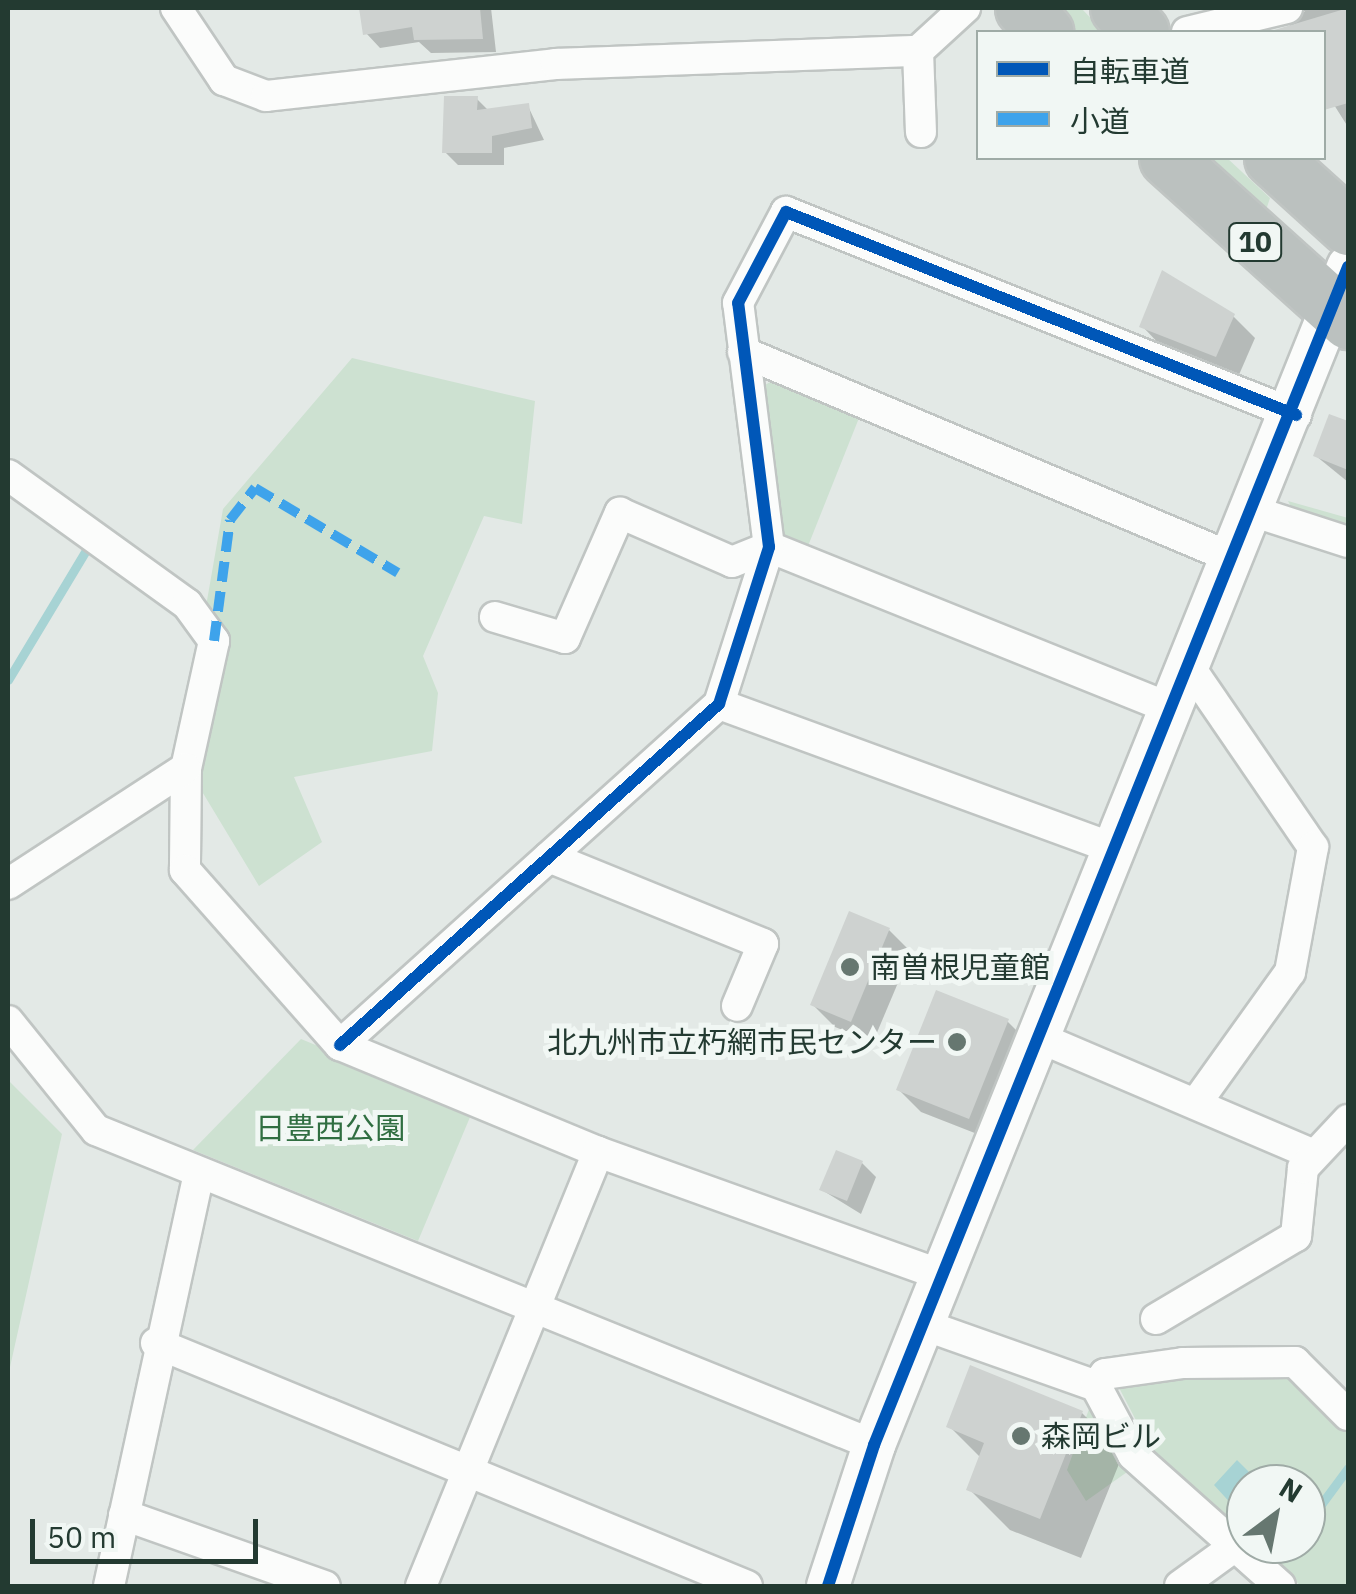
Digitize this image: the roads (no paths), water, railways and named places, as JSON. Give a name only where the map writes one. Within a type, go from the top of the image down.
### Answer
[{"type":"highway","points":[[1023,8],[1043,30]]},
{"type":"highway","points":[[1118,8],[1139,30]]},
{"type":"highway","name":"10","points":[[1170,160],[1343,298]]},
{"type":"highway","name":"10","points":[[1274,160],[1348,227]]},
{"type":"street","points":[[176,8],[224,80],[266,96],[556,64],[918,51],[965,8]]},
{"type":"street","points":[[1200,26],[1287,8]]},
{"type":"street","points":[[918,51],[922,132]]},
{"type":"street","points":[[340,1045],[719,704],[769,547],[738,303],[786,212],[1296,415]]},
{"type":"street","points":[[828,1586],[874,1445],[1343,298]]},
{"type":"street","points":[[743,352],[1235,559]]},
{"type":"street","points":[[8,475],[187,604],[214,641],[186,768],[185,870],[340,1045],[598,1152],[944,1276]]},
{"type":"street","points":[[1255,512],[1348,542]]},
{"type":"street","points":[[495,616],[566,638],[620,513],[732,562],[769,547],[1173,709]]},
{"type":"street","points":[[1191,669],[1313,847],[1290,972],[1197,1102]]},
{"type":"street","points":[[719,704],[1116,850]]},
{"type":"street","points":[[8,884],[186,768]]},
{"type":"street","points":[[548,858],[763,944],[737,1006]]},
{"type":"street","points":[[8,1021],[96,1130],[874,1445]]},
{"type":"street","points":[[1040,1038],[1310,1153]]},
{"type":"street","points":[[1156,1319],[1296,1236],[1310,1153],[1348,1120]]},
{"type":"street","points":[[421,1586],[598,1152]]},
{"type":"street","points":[[108,1586],[156,1342],[199,1172]]},
{"type":"street","points":[[924,1325],[1096,1386],[1133,1455],[1226,1538]]},
{"type":"street","points":[[156,1342],[747,1586]]},
{"type":"street","points":[[1096,1386],[1105,1374],[1182,1363],[1296,1362],[1348,1415]]},
{"type":"street","points":[[124,1516],[325,1586]]},
{"type":"street","points":[[1180,1586],[1226,1553]]},
{"type":"street","points":[[1255,1564],[1280,1586]]},
{"type":"water","points":[[1226,1472],[1226,1498],[1214,1485]]},
{"type":"waterway","points":[[8,680],[88,547]]},
{"type":"waterway","points":[[1326,1498],[1348,1468]]},
{"type":"place","name":"南曽根児童館","points":[[850,967]]},
{"type":"place","name":"北九州市立朽網市民センター","points":[[957,1042]]},
{"type":"place","name":"森岡ビル","points":[[1021,1436]]},
{"type":"park label","name":"日豊西公園","points":[[330,1128]]}]
